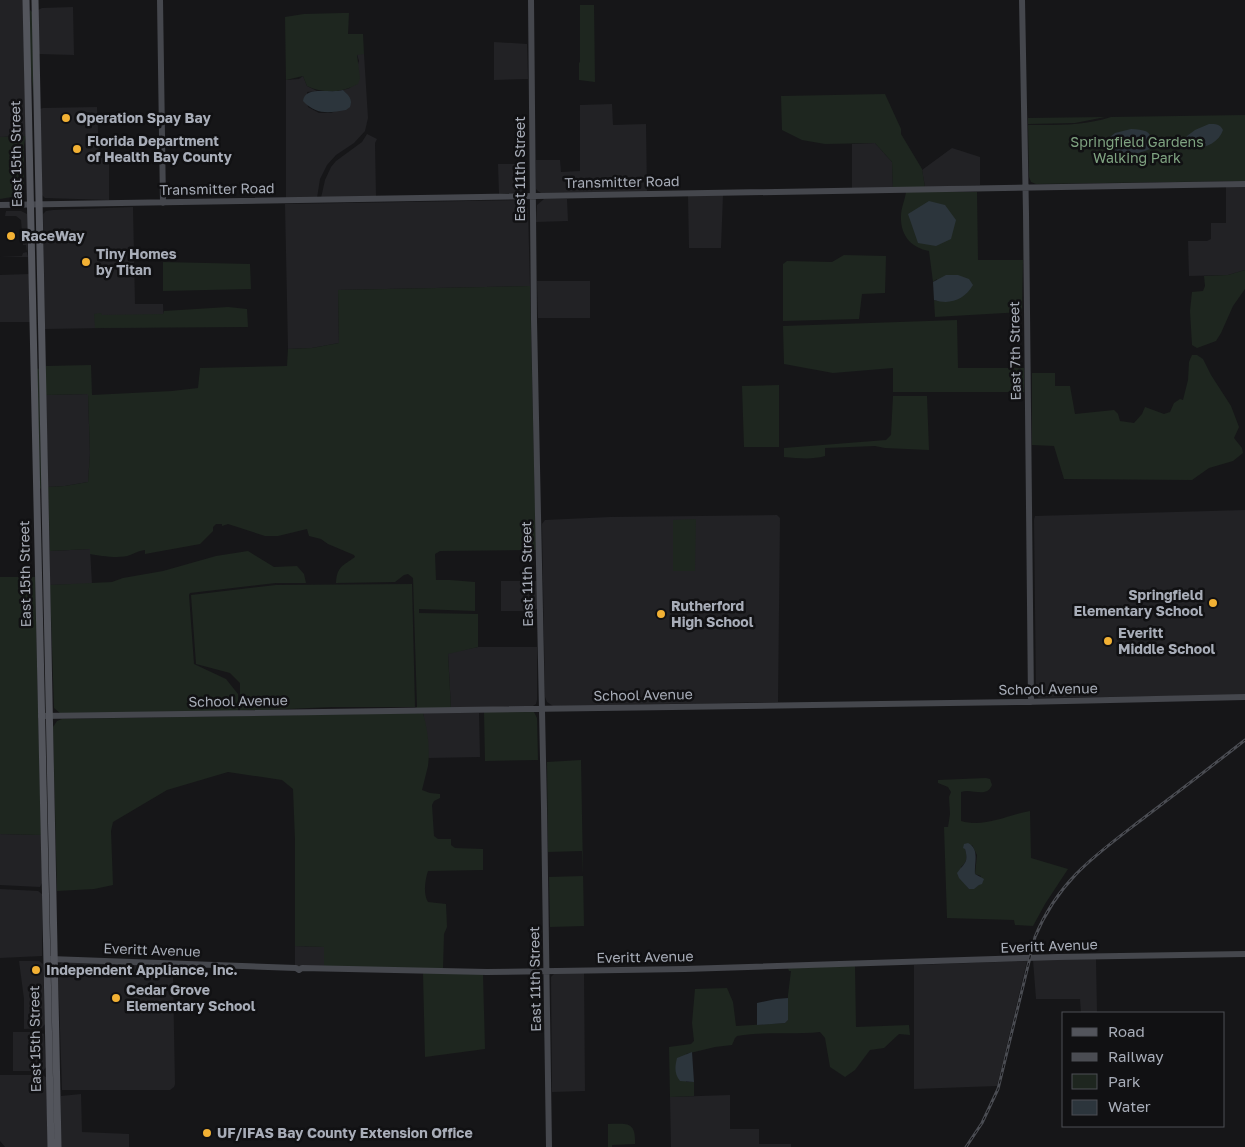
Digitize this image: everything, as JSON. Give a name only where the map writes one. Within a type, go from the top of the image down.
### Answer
[{"type":"main road","name":"East 15th Street","points":[[26,0],[51,1147]]},
{"type":"main road","name":"East 15th Street","points":[[35,0],[56,959],[58,1147]]},
{"type":"main road","points":[[49,1084],[53,1091],[58,1093]]},
{"type":"main road","points":[[49,1100],[53,1094],[58,1093]]},
{"type":"street","points":[[160,0],[163,203]]},
{"type":"street","name":"East 11th Street","points":[[531,0],[532,196],[549,1147]]},
{"type":"street","name":"East 7th Street","points":[[1022,0],[1026,188],[1031,702]]},
{"type":"street","name":"Transmitter Road","points":[[0,205],[1245,184]]},
{"type":"street","name":"School Avenue","points":[[41,716],[1031,702],[1245,697]]},
{"type":"street","name":"Everitt Avenue","points":[[46,959],[296,968],[299,970],[302,968],[487,972],[685,969],[1058,957],[1245,954]]},
{"type":"shaded area","points":[[0,0],[23,0],[26,136],[0,137]]},
{"type":"shaded area","points":[[73,7],[74,55],[39,54],[38,10],[42,8]]},
{"type":"shaded area","points":[[494,42],[527,44],[528,79],[494,80]]},
{"type":"shaded area","points":[[357,54],[364,54],[368,118],[365,131],[354,143],[336,155],[327,165],[320,179],[317,198],[286,198],[286,80],[299,79],[303,76],[307,86],[317,91],[307,92],[308,107],[319,113],[331,113],[351,104],[343,90],[350,88],[359,61]]},
{"type":"shaded area","points":[[612,104],[613,125],[646,124],[647,192],[541,193],[538,191],[536,189],[536,160],[560,160],[561,172],[580,171],[580,105]]},
{"type":"shaded area","points":[[97,107],[99,155],[109,155],[109,200],[45,198],[42,195],[40,109]]},
{"type":"shaded area","points":[[367,134],[377,139],[375,143],[376,196],[321,198],[325,180],[331,167],[336,161],[362,142]]},
{"type":"shaded area","points":[[875,143],[892,162],[893,188],[852,189],[852,144]]},
{"type":"shaded area","points":[[952,148],[980,157],[980,185],[925,187],[922,170]]},
{"type":"shaded area","points":[[498,164],[527,164],[527,186],[524,192],[499,194]]},
{"type":"shaded area","points":[[1226,187],[1245,187],[1245,270],[1228,275],[1189,276],[1188,241],[1207,241],[1211,239],[1211,223],[1226,223]]},
{"type":"shaded area","points":[[723,195],[721,248],[689,248],[688,196]]},
{"type":"shaded area","points":[[544,199],[567,199],[568,221],[536,222],[537,205]]},
{"type":"shaded area","points":[[522,200],[528,208],[530,286],[338,290],[339,343],[312,348],[288,349],[285,204]]},
{"type":"shaded area","points":[[133,207],[135,304],[163,304],[164,327],[45,329],[43,214],[46,211],[53,210]]},
{"type":"shaded area","points":[[6,211],[21,211],[27,214],[27,252],[26,245],[23,245],[21,220],[16,216],[5,216]]},
{"type":"shaded area","points":[[27,252],[28,257],[0,257],[22,256],[23,253]]},
{"type":"shaded area","points":[[29,274],[30,322],[0,322],[0,275]]},
{"type":"shaded area","points":[[537,281],[590,281],[590,318],[538,318]]},
{"type":"shaded area","points":[[88,394],[90,454],[88,482],[48,487],[46,395]]},
{"type":"shaded area","name":"Everitt Middle School","points":[[1245,510],[1245,695],[1039,698],[1036,696],[1035,516]]},
{"type":"shaded area","name":"Rutherford High School","points":[[777,515],[780,518],[778,702],[553,706],[547,702],[545,697],[542,524],[545,520],[610,517]]},
{"type":"shaded area","points":[[90,549],[92,584],[50,585],[50,551]]},
{"type":"shaded area","points":[[501,581],[537,581],[537,609],[532,611],[501,611]]},
{"type":"shaded area","points":[[478,647],[537,647],[536,704],[533,706],[451,709],[448,653]]},
{"type":"shaded area","points":[[423,713],[479,713],[480,757],[428,758],[428,743]]},
{"type":"shaded area","points":[[0,834],[41,835],[42,883],[40,887],[0,885]]},
{"type":"shaded area","points":[[0,889],[38,891],[42,894],[42,956],[0,958]]},
{"type":"shaded area","points":[[295,946],[324,947],[324,967],[295,966]]},
{"type":"shaded area","points":[[1096,959],[1097,1012],[1081,1012],[1080,999],[1036,999],[1033,960]]},
{"type":"shaded area","points":[[19,961],[39,961],[43,964],[45,1024],[42,1028],[24,1029],[24,999]]},
{"type":"shaded area","name":"Cedar Grove Elementary School","points":[[66,961],[171,966],[173,970],[174,1087],[170,1090],[62,1090],[58,967]]},
{"type":"shaded area","points":[[1027,961],[997,1086],[914,1089],[914,965]]},
{"type":"shaded area","points":[[584,972],[585,1091],[552,1092],[551,977],[555,973]]},
{"type":"shaded area","points":[[13,1032],[40,1032],[44,1034],[46,1067],[43,1071],[13,1071]]},
{"type":"shaded area","points":[[0,1075],[42,1075],[46,1077],[48,1147],[5,1147],[0,1141]]},
{"type":"shaded area","points":[[81,1094],[82,1132],[129,1134],[129,1147],[61,1147],[61,1096]]},
{"type":"shaded area","points":[[730,1095],[730,1129],[759,1129],[759,1144],[791,1144],[791,1147],[671,1147],[670,1097]]},
{"type":"green space","points":[[580,5],[594,5],[595,82],[579,80]]},
{"type":"green space","points":[[30,10],[32,12],[34,99],[29,55]]},
{"type":"green space","points":[[349,13],[348,34],[363,34],[364,54],[357,55],[360,78],[358,84],[339,91],[326,91],[307,86],[303,76],[286,80],[285,17],[304,14]]},
{"type":"green space","points":[[885,94],[901,129],[901,134],[922,169],[925,187],[893,188],[892,162],[875,143],[825,144],[802,140],[782,130],[781,96]]},
{"type":"green space","name":"Springfield Gardens Walking Park","points":[[1245,115],[1245,181],[1036,184],[1031,182],[1029,177],[1028,125],[1080,123],[1111,117]]},
{"type":"green space","points":[[1105,117],[1075,123],[1028,124],[1028,118]]},
{"type":"green space","points":[[26,136],[24,145],[24,190],[18,196],[0,199],[0,137]]},
{"type":"green space","points":[[906,192],[977,192],[978,260],[1023,260],[1022,312],[935,317],[934,300],[937,301],[937,279],[933,282],[929,251],[912,244],[902,229],[901,213]]},
{"type":"green space","points":[[844,255],[886,256],[885,293],[862,294],[859,319],[783,321],[783,264],[787,261],[832,262]]},
{"type":"green space","points":[[163,262],[250,264],[251,289],[163,291]]},
{"type":"green space","points":[[1245,270],[1245,289],[1233,306],[1216,341],[1197,348],[1192,345],[1190,311],[1192,292],[1203,291],[1205,286],[1204,276],[1228,275]]},
{"type":"green space","points":[[530,286],[536,550],[440,551],[435,554],[436,580],[475,582],[475,611],[419,609],[419,613],[478,614],[478,647],[448,654],[451,709],[415,709],[417,707],[413,578],[408,574],[395,582],[336,583],[339,570],[355,557],[354,555],[321,539],[309,536],[307,529],[278,536],[265,536],[228,524],[222,526],[222,524],[216,524],[213,527],[213,531],[200,544],[145,554],[145,550],[116,557],[90,554],[90,549],[50,551],[48,487],[88,482],[90,454],[88,394],[46,395],[46,366],[91,365],[92,395],[198,388],[200,368],[287,366],[288,349],[312,348],[339,343],[338,290]]},
{"type":"green space","points":[[228,307],[247,309],[248,327],[95,328],[94,314],[163,314],[164,311]]},
{"type":"green space","points":[[957,320],[958,368],[1024,368],[1024,392],[893,392],[893,368],[833,373],[784,364],[783,326]]},
{"type":"green space","points":[[1192,355],[1197,355],[1203,359],[1231,406],[1239,427],[1234,438],[1242,448],[1243,453],[1233,461],[1209,468],[1192,480],[1064,479],[1054,446],[1032,445],[1032,373],[1055,373],[1055,386],[1070,386],[1075,414],[1114,410],[1118,414],[1120,421],[1134,423],[1145,407],[1164,414],[1170,412],[1174,403],[1180,399],[1183,400],[1188,380],[1189,362]]},
{"type":"green space","points":[[38,368],[40,371],[41,489],[39,487],[36,371]]},
{"type":"green space","points":[[779,385],[779,447],[744,447],[742,386]]},
{"type":"green space","points":[[893,396],[927,396],[929,450],[875,446],[825,448],[825,456],[784,457],[784,448],[886,440],[891,435]]},
{"type":"green space","points":[[696,519],[695,571],[673,571],[673,520]]},
{"type":"green space","points":[[248,551],[274,567],[297,566],[304,574],[306,583],[276,583],[190,593],[194,664],[226,679],[238,694],[238,711],[60,713],[54,708],[50,585],[112,582],[123,578],[163,571],[216,556]]},
{"type":"green space","points":[[0,577],[35,577],[41,835],[0,834]]},
{"type":"green space","points":[[412,584],[415,707],[332,707],[240,711],[240,683],[230,673],[196,664],[191,595],[276,585]]},
{"type":"green space","points":[[484,712],[534,712],[537,718],[538,760],[485,761]]},
{"type":"green space","points":[[423,713],[429,753],[422,790],[440,794],[440,798],[434,801],[432,805],[434,836],[438,839],[451,839],[451,845],[455,848],[483,849],[483,870],[428,871],[425,895],[428,902],[446,904],[447,927],[444,934],[443,969],[324,967],[324,947],[295,946],[293,789],[282,780],[228,772],[167,790],[113,822],[111,831],[113,885],[94,889],[57,891],[53,727],[57,721],[62,719]]},
{"type":"green space","points":[[581,760],[584,926],[550,927],[549,877],[583,876],[582,851],[548,852],[547,762]]},
{"type":"green space","points":[[990,779],[992,785],[986,791],[961,792],[961,821],[970,823],[987,822],[1030,811],[1031,858],[1068,869],[1033,926],[1015,925],[1014,920],[947,918],[944,827],[948,827],[950,814],[949,797],[951,792],[948,787],[938,783],[938,780]],"holes":[[[972,845],[977,855],[975,874],[981,876],[969,889],[961,867],[966,859],[965,849]]]},
{"type":"green space","points":[[855,966],[856,1027],[909,1025],[910,1035],[899,1034],[884,1048],[870,1050],[855,1070],[845,1077],[830,1067],[825,1038],[820,1032],[737,1036],[732,1045],[686,1054],[686,1082],[694,1082],[694,1096],[670,1097],[669,1047],[691,1044],[694,1041],[692,1023],[695,989],[727,988],[733,1002],[736,1026],[785,1023],[788,1020],[788,995],[791,971],[788,968]]},
{"type":"green space","points":[[423,973],[483,974],[485,1049],[425,1057]]},
{"type":"green space","points":[[608,1124],[629,1125],[634,1131],[635,1144],[612,1145],[612,1147],[608,1147]]},
{"type":"water","points":[[343,90],[351,100],[350,107],[346,110],[334,112],[318,111],[303,101],[308,93]]},
{"type":"water","points":[[1209,124],[1222,128],[1223,130],[1218,139],[1205,147],[1190,148],[1186,141],[1187,136]]},
{"type":"water","points":[[1131,129],[1145,131],[1150,135],[1150,149],[1131,154],[1119,153],[1114,150],[1110,137],[1115,133]]},
{"type":"water","points":[[929,201],[945,205],[956,220],[951,239],[936,246],[918,243],[908,214]]},
{"type":"water","points":[[946,275],[958,275],[969,279],[973,285],[961,298],[956,300],[946,302],[934,300],[933,282]]},
{"type":"water","points":[[968,843],[974,849],[976,857],[975,874],[984,879],[982,884],[974,889],[969,889],[957,873],[966,860],[965,849],[963,848],[964,844]]},
{"type":"water","points":[[788,998],[788,1020],[785,1023],[757,1025],[757,1003]]},
{"type":"water","points":[[692,1052],[694,1082],[680,1081],[676,1070],[677,1058]]},
{"type":"railway","points":[[966,1147],[982,1123],[998,1089],[1035,937],[1056,899],[1068,883],[1095,856],[1245,740]]},
{"type":"place","name":"Operation Spay Bay","points":[[66,118]]},
{"type":"place","name":"Florida Department of Health Bay County","points":[[77,149]]},
{"type":"place","name":"RaceWay","points":[[11,236]]},
{"type":"place","name":"Tiny Homes by Titan","points":[[86,262]]},
{"type":"place","name":"Springfield Elementary School","points":[[1213,603]]},
{"type":"place","name":"Rutherford High School","points":[[661,614]]},
{"type":"place","name":"Everitt Middle School","points":[[1108,641]]},
{"type":"place","name":"Independent Appliance, Inc.","points":[[36,970]]},
{"type":"place","name":"Cedar Grove Elementary School","points":[[116,998]]},
{"type":"place","name":"UF/IFAS Bay County Extension Office","points":[[207,1133]]}]
